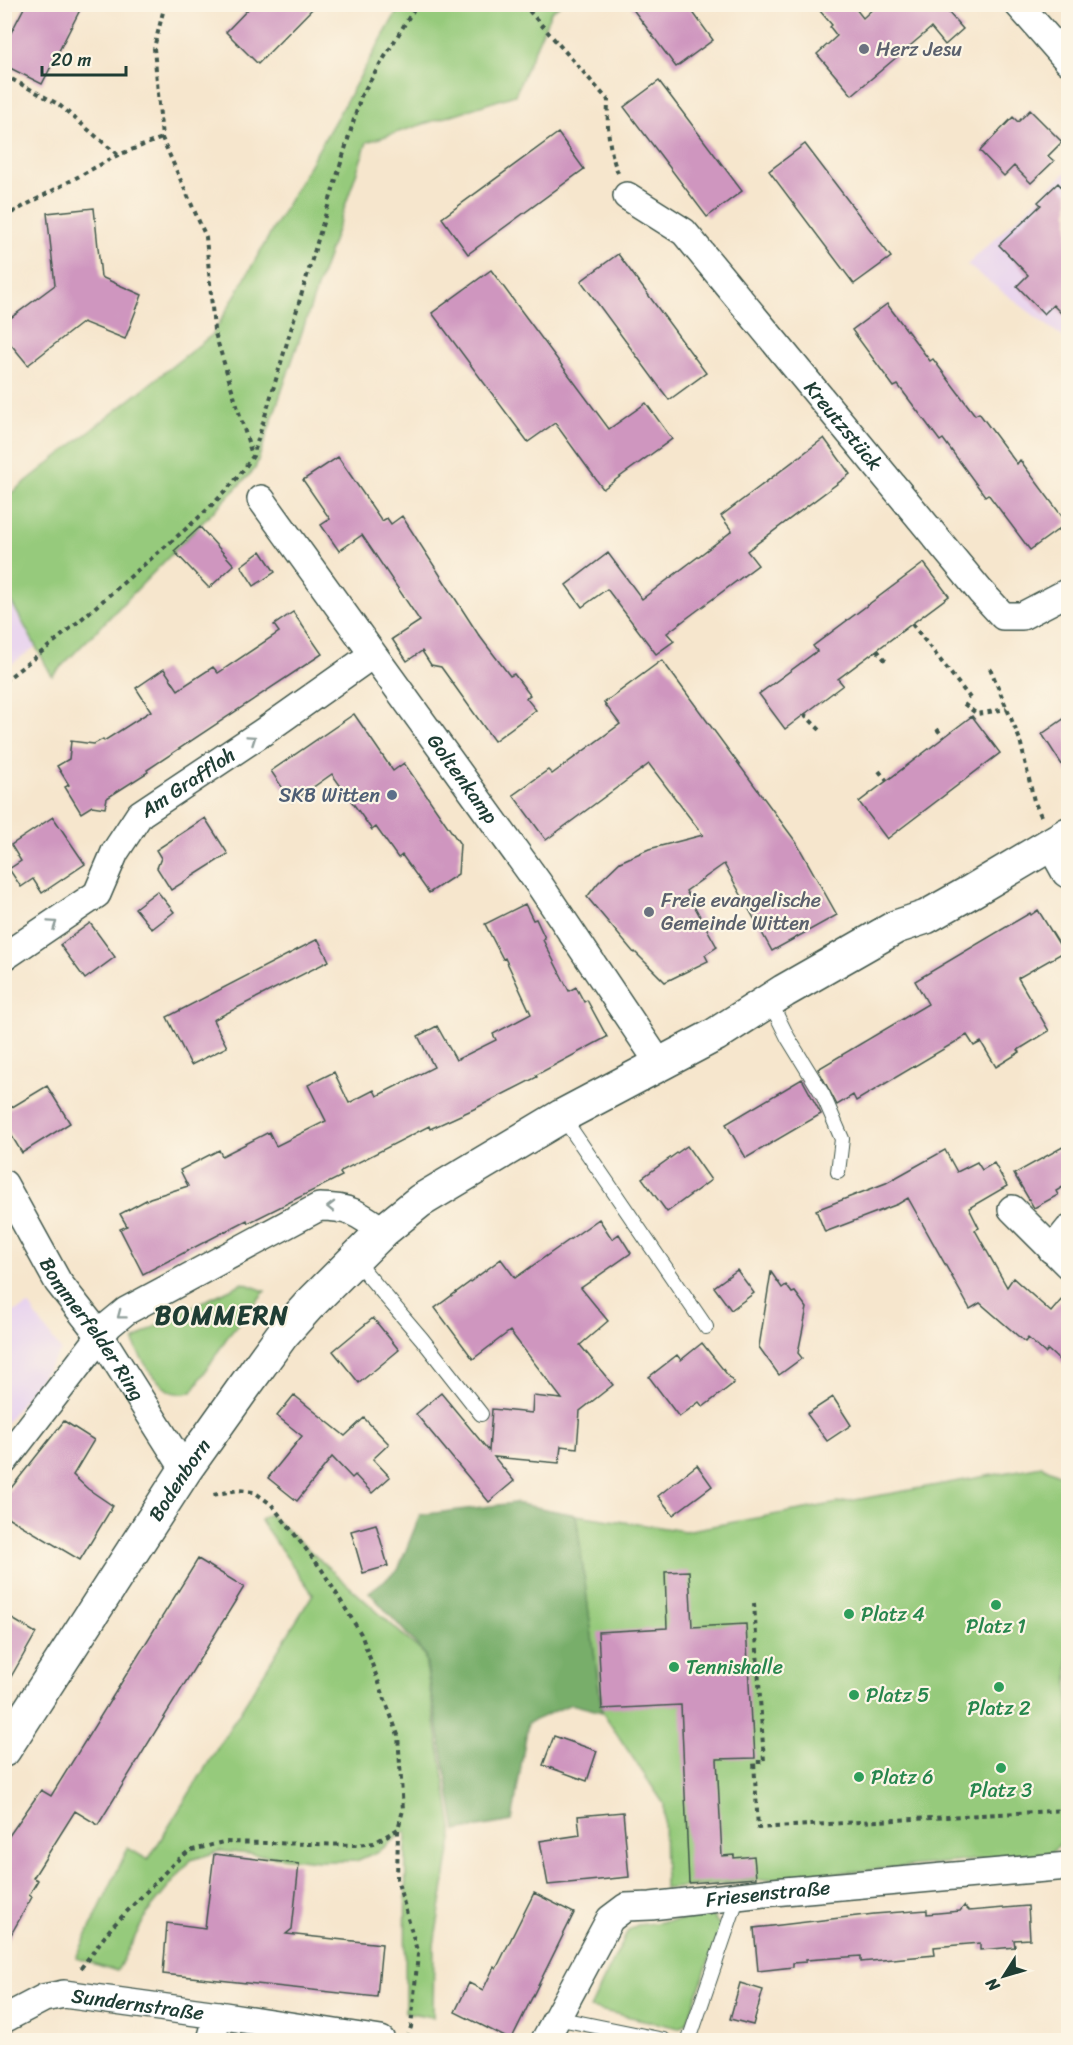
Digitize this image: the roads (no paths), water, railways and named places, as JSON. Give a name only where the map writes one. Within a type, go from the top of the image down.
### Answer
[{"type":"main road","name":"Bodenborn","points":[[4,1750],[185,1470],[282,1335],[383,1231],[420,1201],[562,1116],[715,1035],[769,1000],[896,927],[926,917],[1063,850]]},
{"type":"street","points":[[1018,4],[1068,61]]},
{"type":"street","name":"Kreutzstück","points":[[627,196],[684,232],[1003,616],[1022,616],[1068,592]]},
{"type":"street","name":"Goltenkamp","points":[[261,499],[538,884],[659,1063]]},
{"type":"street","name":"Am Graffloh","points":[[4,957],[97,894],[115,852],[140,814],[263,732],[372,655]]},
{"type":"street","name":"Bommerfelder Ring","points":[[4,1184],[58,1282],[101,1337],[185,1470]]},
{"type":"street","points":[[4,1461],[110,1325],[126,1311],[319,1207],[340,1207],[359,1214],[383,1231]]},
{"type":"street","points":[[1012,1209],[1063,1248]]},
{"type":"street","name":"Friesenstraße","points":[[551,2029],[610,1919],[626,1907],[1068,1866]]},
{"type":"street","name":"Sundernstraße","points":[[4,2019],[44,1998],[64,1994],[381,2040]]},
{"type":"street","points":[[211,2040],[218,2015]]},
{"type":"lane","points":[[769,1000],[788,1038],[823,1095],[842,1139],[838,1172]]},
{"type":"lane","points":[[562,1116],[706,1327]]},
{"type":"lane","points":[[354,1259],[422,1339],[481,1414]]},
{"type":"lane","points":[[689,2040],[738,1896]]},
{"type":"lane","points":[[551,2029],[664,2040]]},
{"type":"place","name":"Herz Jesu","points":[[864,49]]},
{"type":"place","name":"SKB Witten","points":[[392,795]]},
{"type":"place","name":"Freie evangelische Gemeinde Witten","points":[[649,912]]},
{"type":"place","name":"Platz 1","points":[[996,1605]]},
{"type":"place","name":"Platz 4","points":[[849,1614]]},
{"type":"place","name":"Tennishalle","points":[[674,1667]]},
{"type":"place","name":"Platz 2","points":[[999,1687]]},
{"type":"place","name":"Platz 5","points":[[854,1695]]},
{"type":"place","name":"Platz 3","points":[[1001,1768]]},
{"type":"place","name":"Platz 6","points":[[859,1777]]},
{"type":"district","name":"BOMMERN","points":[[222,1315]]}]
